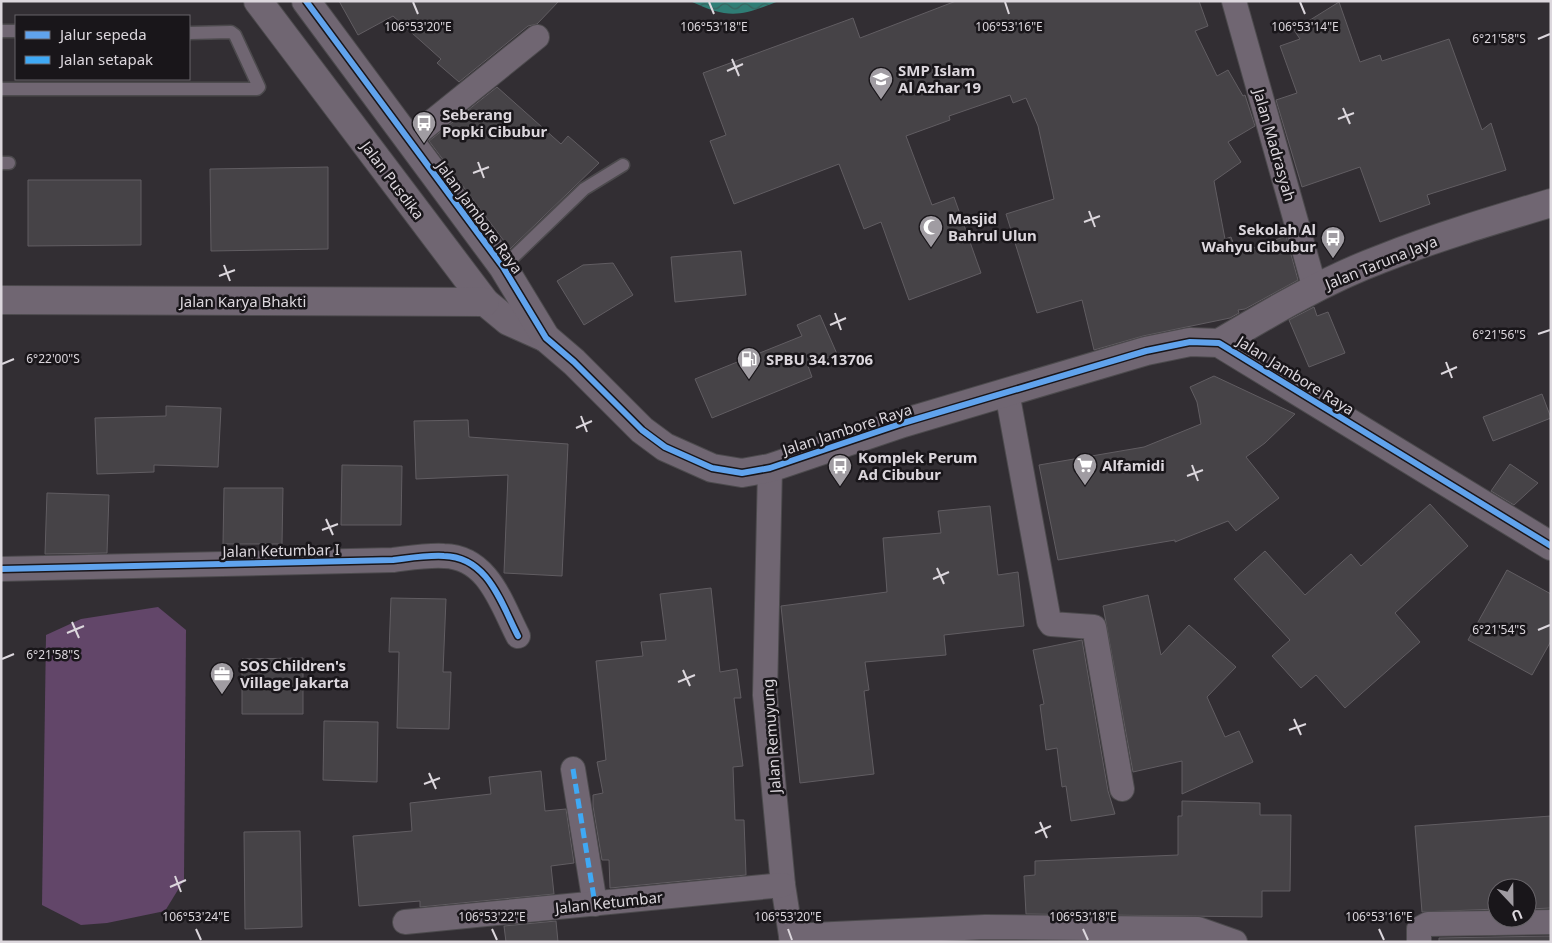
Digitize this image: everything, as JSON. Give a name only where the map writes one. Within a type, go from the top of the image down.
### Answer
[{"type":"street","name":"Jalan Pusdika","points":[[258,1],[485,302],[508,321],[546,338]]},
{"type":"street","name":"Jalan Jambore Raya","points":[[306,1],[408,142],[503,267],[546,338],[574,362],[642,430],[666,447],[712,468],[742,473],[770,468],[1007,392],[1146,351],[1190,342],[1219,343],[1551,546]]},
{"type":"street","name":"Jalan Madrasyah","points":[[1234,1],[1315,289]]},
{"type":"street","points":[[408,142],[537,37]]},
{"type":"street","name":"Jalan Taruna Jaya","points":[[1219,343],[1315,289],[1380,259],[1467,228],[1551,203]]},
{"type":"street","name":"Jalan Karya Bhakti","points":[[1,300],[485,302]]},
{"type":"street","points":[[1007,392],[1049,621],[1051,624],[1094,627],[1122,789]]},
{"type":"street","name":"Jalan Remuyung","points":[[770,468],[765,695],[783,885],[792,939]]},
{"type":"street","name":"Jalan Ketumbar I","points":[[1,569],[393,560],[444,556],[470,562],[486,576],[518,636]]},
{"type":"street","points":[[573,769],[596,904]]},
{"type":"street","name":"Jalan Ketumbar","points":[[405,922],[783,885]]},
{"type":"street","points":[[1418,942],[1419,929],[1428,924],[1551,922]]},
{"type":"street","points":[[792,939],[1198,929],[1205,937],[1235,942]]},
{"type":"lane","points":[[1,31],[15,31]]},
{"type":"lane","points":[[1,89],[259,87],[235,35],[231,32],[190,33]]},
{"type":"lane","points":[[503,267],[584,189],[623,166]]},
{"type":"shaded area","points":[[158,607],[186,630],[184,880],[165,911],[107,923],[81,925],[42,905],[46,635],[81,619]]},
{"type":"water","points":[[690,1],[779,1],[744,13],[734,14],[715,11]]},
{"type":"building","points":[[339,1],[559,1],[537,24],[528,26],[459,82],[437,63],[441,59],[393,16],[358,35]]},
{"type":"building","points":[[956,1],[1199,1],[1208,26],[1195,31],[1217,76],[1228,70],[1243,96],[1245,95],[1255,126],[1228,142],[1241,162],[1214,181],[1225,239],[1231,237],[1237,254],[1286,236],[1298,280],[1245,309],[1238,310],[1239,313],[1230,318],[1143,336],[1094,350],[1082,300],[1037,313],[1006,214],[1054,199],[1038,126],[1026,98],[1013,103],[1010,95],[949,116],[950,120],[906,136],[932,205],[954,197],[981,273],[909,300],[881,222],[864,229],[839,164],[734,204],[710,141],[726,135],[703,73],[853,18],[860,38]]},
{"type":"building","points":[[1339,2],[1360,62],[1380,55],[1382,61],[1449,39],[1482,130],[1491,123],[1506,170],[1427,195],[1430,204],[1380,222],[1360,167],[1302,187],[1276,100],[1297,93],[1280,46],[1300,39],[1294,30]]},
{"type":"building","points":[[497,87],[561,144],[568,136],[599,163],[510,249],[429,141]]},
{"type":"building","points":[[328,167],[328,249],[211,251],[210,169]]},
{"type":"building","points":[[28,180],[141,180],[141,245],[28,246]]},
{"type":"building","points":[[741,251],[746,295],[675,302],[671,257]]},
{"type":"building","points":[[613,263],[633,295],[584,325],[557,281],[583,265]]},
{"type":"building","points":[[1314,307],[1317,316],[1328,312],[1345,353],[1309,367],[1289,320]]},
{"type":"building","points":[[820,315],[837,354],[808,366],[812,377],[712,418],[695,379],[802,336],[797,325]]},
{"type":"building","points":[[1214,376],[1295,414],[1265,443],[1246,457],[1279,498],[1236,531],[1228,521],[1175,542],[1175,540],[1058,560],[1039,465],[1144,447],[1201,424],[1197,402],[1190,387]]},
{"type":"building","points":[[1542,394],[1551,418],[1493,441],[1483,417]]},
{"type":"building","points":[[166,406],[221,408],[218,467],[154,465],[154,472],[97,474],[95,418],[166,416]]},
{"type":"building","points":[[468,420],[469,437],[568,444],[562,576],[504,573],[508,475],[416,479],[414,421]]},
{"type":"building","points":[[1510,464],[1538,483],[1514,505],[1491,491]]},
{"type":"building","points":[[342,465],[402,466],[401,525],[341,525]]},
{"type":"building","points":[[224,488],[283,488],[282,544],[223,544]]},
{"type":"building","points":[[47,493],[109,495],[107,553],[45,554]]},
{"type":"building","points":[[1430,504],[1468,546],[1395,613],[1420,642],[1345,708],[1316,675],[1301,688],[1272,656],[1290,640],[1234,579],[1265,551],[1305,595],[1351,554],[1361,566]]},
{"type":"building","points":[[990,506],[998,575],[1018,572],[1024,626],[944,635],[946,655],[865,662],[869,690],[864,691],[874,774],[800,783],[781,606],[887,592],[883,538],[941,533],[938,511]]},
{"type":"building","points":[[1507,570],[1551,594],[1551,641],[1532,675],[1468,640]]},
{"type":"building","points":[[711,588],[720,672],[737,669],[741,698],[734,698],[743,766],[733,767],[735,820],[744,820],[746,875],[610,888],[609,860],[602,860],[593,806],[593,795],[603,793],[597,762],[606,760],[596,661],[643,656],[641,642],[666,640],[660,594]]},
{"type":"building","points":[[1148,595],[1161,655],[1189,625],[1236,667],[1207,697],[1225,737],[1239,731],[1253,762],[1182,794],[1182,761],[1133,772],[1103,606]]},
{"type":"building","points":[[391,598],[446,599],[443,672],[451,672],[449,729],[397,728],[399,652],[389,652]]},
{"type":"building","points":[[1082,640],[1108,791],[1115,814],[1071,821],[1066,786],[1062,787],[1057,748],[1046,750],[1040,705],[1044,704],[1033,650]]},
{"type":"building","points":[[303,658],[303,714],[242,714],[242,659]]},
{"type":"building","points":[[324,721],[378,722],[377,782],[323,780]]},
{"type":"building","points":[[541,771],[545,811],[566,809],[574,863],[551,866],[554,894],[420,907],[420,901],[359,906],[353,836],[412,831],[410,803],[491,794],[489,777]]},
{"type":"building","points":[[1182,801],[1260,803],[1260,815],[1291,815],[1290,891],[1262,891],[1262,917],[1026,914],[1024,876],[1035,875],[1035,861],[1178,855],[1178,816],[1182,816]]},
{"type":"building","points":[[1551,816],[1551,908],[1537,909],[1537,878],[1487,878],[1487,909],[1422,912],[1415,826]]},
{"type":"building","points":[[300,831],[302,927],[245,929],[244,832]]},
{"type":"building","points":[[556,921],[558,942],[506,942],[504,926]]},
{"type":"building","points":[[1551,936],[1551,942],[1439,942],[1439,938]]},
{"type":"marked path","points":[[573,769],[595,904]]},
{"type":"cycle path","points":[[306,1],[503,267],[546,338],[574,362],[642,430],[665,447],[712,468],[742,473],[770,468],[903,423],[1146,351],[1190,342],[1219,343],[1551,546]]},
{"type":"cycle path","points":[[1,569],[393,560],[444,556],[459,558],[472,564],[482,573],[499,596],[518,636]]},
{"type":"place","name":"SMP Islam Al Azhar 19","points":[[881,100]]},
{"type":"place","name":"Seberang Popki Cibubur","points":[[424,144]]},
{"type":"place","name":"Masjid Bahrul Ulun","points":[[931,248]]},
{"type":"place","name":"Sekolah Al Wahyu Cibubur","points":[[1333,259]]},
{"type":"place","name":"SPBU 34.13706","points":[[749,380]]},
{"type":"place","name":"Alfamidi","points":[[1085,486]]},
{"type":"place","name":"Komplek Perum Ad Cibubur","points":[[840,487]]},
{"type":"place","name":"SOS Children's Village Jakarta","points":[[222,695]]}]
